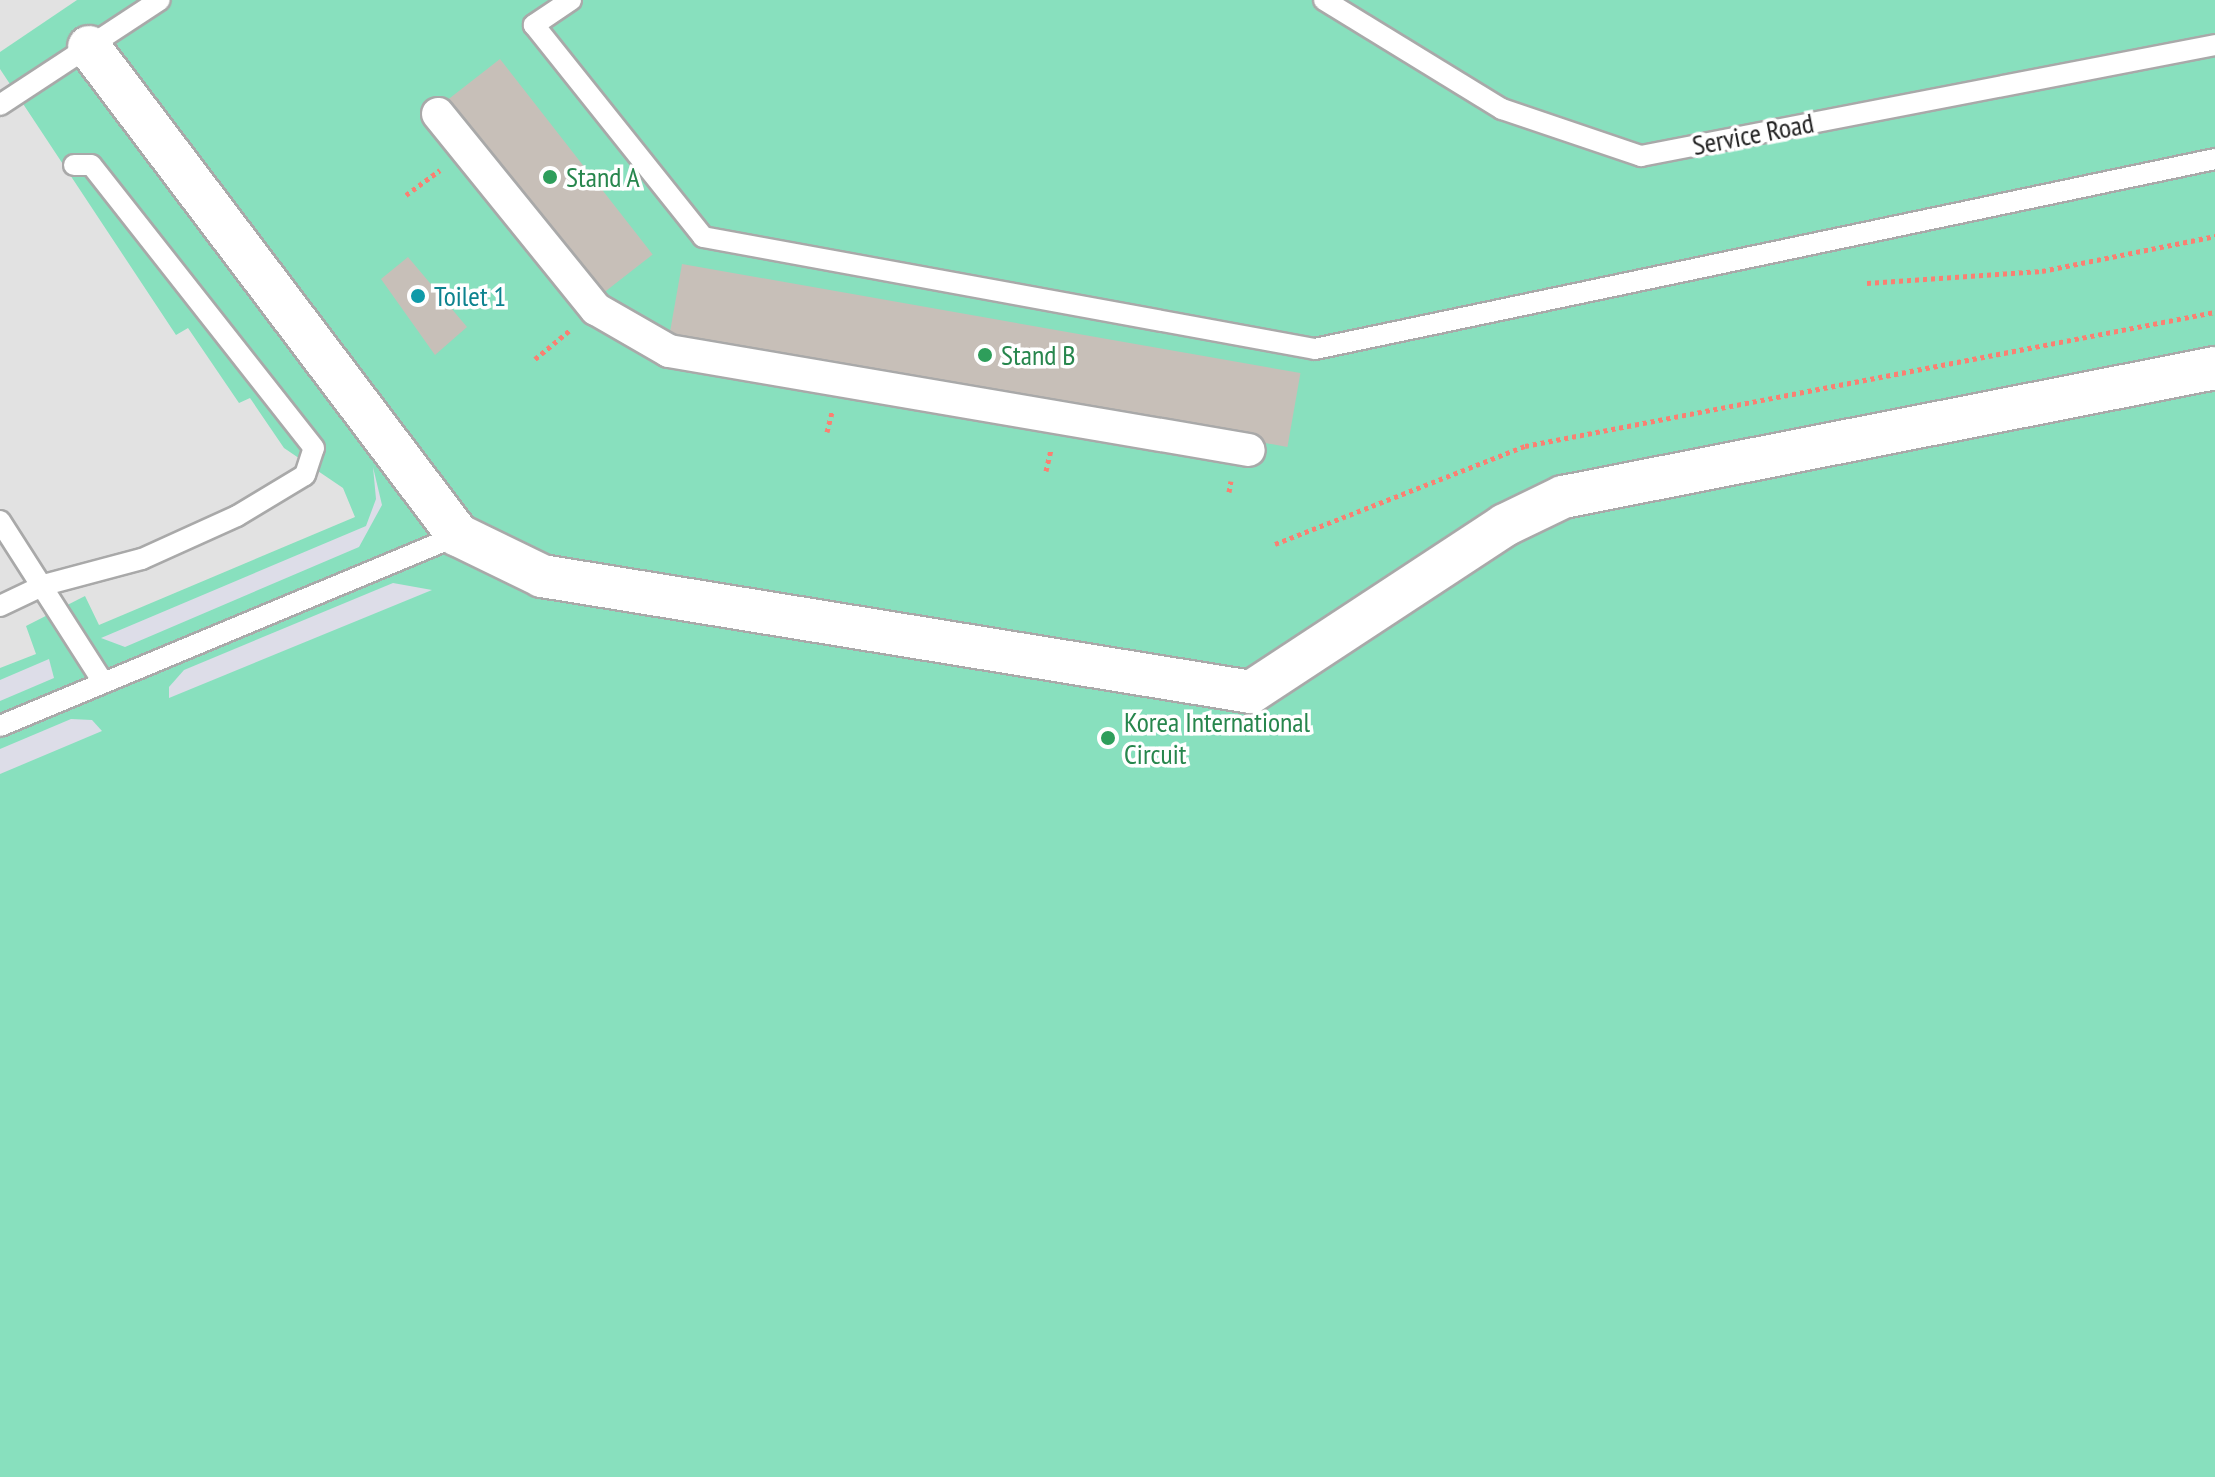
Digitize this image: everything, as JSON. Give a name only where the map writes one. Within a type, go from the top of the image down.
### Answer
[{"type":"street","points":[[89,47],[458,535],[542,576],[1251,692],[1505,525],[1563,497],[2215,368]]},
{"type":"street","points":[[438,114],[596,309],[669,351],[1249,450]]},
{"type":"lane","points":[[0,105],[160,0]]},
{"type":"lane","points":[[571,0],[534,25],[703,237],[1315,349],[2215,159]]},
{"type":"lane","name":"Service Road","points":[[1324,0],[1502,109],[1641,156],[2215,45]]},
{"type":"lane","points":[[0,606],[44,585],[142,559],[237,516],[305,475],[314,448],[91,165],[74,165]]},
{"type":"lane","points":[[0,521],[44,585],[103,682]]},
{"type":"lane","points":[[0,726],[458,535]]},
{"type":"path","points":[[406,195],[466,150]]},
{"type":"path","points":[[1867,283],[2042,271],[2215,236]]},
{"type":"path","points":[[535,359],[596,309]]},
{"type":"path","points":[[1275,544],[1525,446],[2215,312]]},
{"type":"green space","name":"Korea International Circuit","points":[[0,0],[2215,0],[2215,1477],[0,1477]]},
{"type":"shaded area","points":[[0,0],[77,0],[0,52]]},
{"type":"shaded area","points":[[0,69],[176,335],[188,328],[239,403],[250,398],[284,448],[343,488],[355,517],[99,625],[85,596],[26,626],[36,654],[0,668]]},
{"type":"shaded area","points":[[373,467],[382,505],[359,547],[125,647],[101,638],[366,526],[376,499]]},
{"type":"shaded area","points":[[393,583],[432,590],[169,698],[169,687],[184,670]]},
{"type":"shaded area","points":[[49,659],[54,678],[0,701],[0,680]]},
{"type":"shaded area","points":[[71,719],[92,720],[102,731],[0,774],[0,749]]},
{"type":"building","name":"Stand A","points":[[500,59],[653,254],[598,298],[445,102]]},
{"type":"building","name":"Toilet 1","points":[[408,257],[467,327],[435,355],[381,279]]},
{"type":"building","name":"Stand B","points":[[682,264],[1300,373],[1287,447],[669,338]]},
{"type":"place","name":"Stand A","points":[[550,177]]},
{"type":"place","name":"Toilet 1","points":[[418,296]]},
{"type":"place","name":"Stand B","points":[[985,355]]},
{"type":"place","name":"Korea International Circuit","points":[[1108,738]]}]
